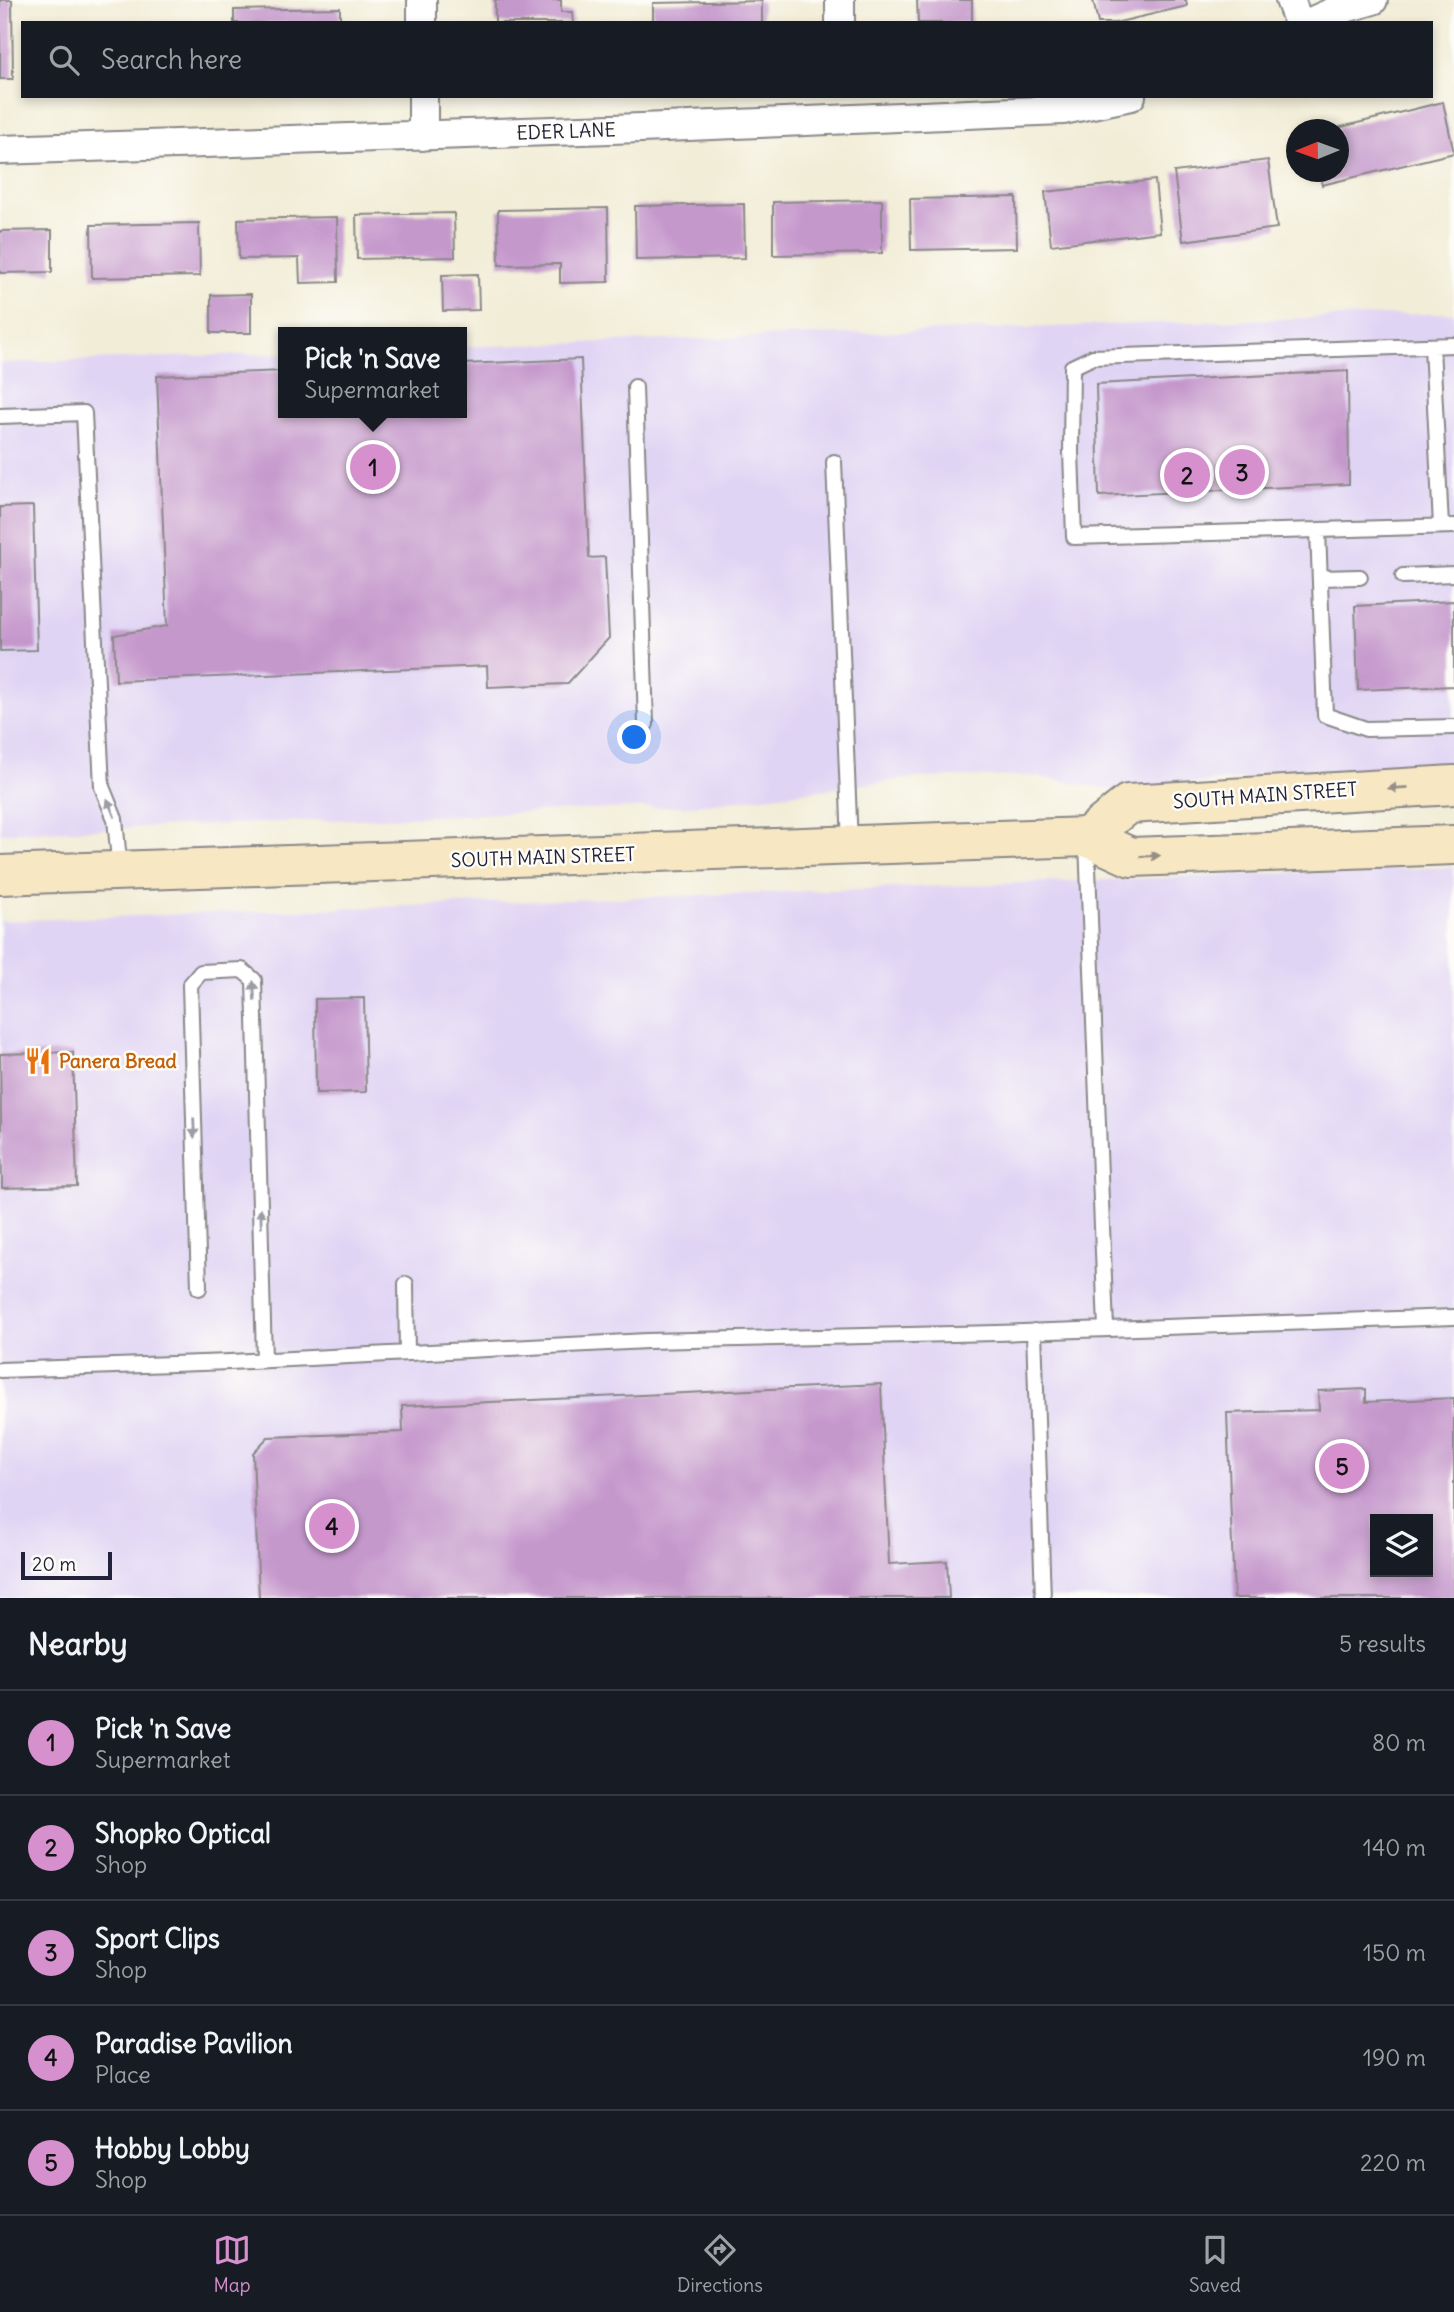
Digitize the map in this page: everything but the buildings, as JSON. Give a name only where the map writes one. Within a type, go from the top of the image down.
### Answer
[{"type":"main road","name":"SOUTH MAIN STREET","points":[[1087,837],[1128,804],[1454,785]]},
{"type":"main road","name":"SOUTH MAIN STREET","points":[[0,875],[1087,837],[1131,857],[1454,845]]},
{"type":"street","points":[[422,0],[422,21]]},
{"type":"street","points":[[840,0],[840,21]]},
{"type":"street","points":[[1290,0],[1298,21]]},
{"type":"street","points":[[1312,21],[1373,0]]},
{"type":"street","points":[[423,98],[423,136]]},
{"type":"street","name":"EDER LANE","points":[[0,150],[423,136],[842,108],[1063,110],[1121,98]]},
{"type":"lane","points":[[1432,346],[1448,526],[1074,537],[1072,367],[1093,357],[1454,345]]},
{"type":"lane","points":[[635,387],[646,724]]},
{"type":"lane","points":[[0,416],[85,413],[102,787],[115,818],[121,872]]},
{"type":"lane","points":[[834,462],[850,846]]},
{"type":"lane","points":[[1318,530],[1325,715],[1366,729],[1454,727]]},
{"type":"lane","points":[[1403,576],[1454,574]]},
{"type":"lane","points":[[1320,578],[1360,577]]},
{"type":"lane","points":[[1087,837],[1106,1329]]},
{"type":"lane","points":[[199,1288],[190,985],[201,972],[242,970],[254,980],[264,1360]]},
{"type":"lane","points":[[406,1284],[407,1353]]},
{"type":"lane","points":[[0,1370],[647,1341],[1454,1317]]},
{"type":"lane","points":[[1034,1331],[1043,1598]]},
{"type":"shaded area","points":[[1454,313],[1454,768],[1296,774],[1115,790],[1032,776],[918,778],[689,806],[0,833],[0,363],[278,353],[278,418],[467,418],[467,347]]},
{"type":"shaded area","points":[[1454,867],[1454,1598],[0,1598],[0,921]]},
{"type":"place","name":"Pick 'n Save","points":[[373,467]]},
{"type":"place","name":"Sport Clips","points":[[1242,472]]},
{"type":"place","name":"Shopko Optical","points":[[1187,475]]},
{"type":"place","name":"Panera Bread","points":[[38,1061]]},
{"type":"place","name":"Hobby Lobby","points":[[1342,1466]]},
{"type":"place","name":"Paradise Pavilion","points":[[332,1526]]}]
